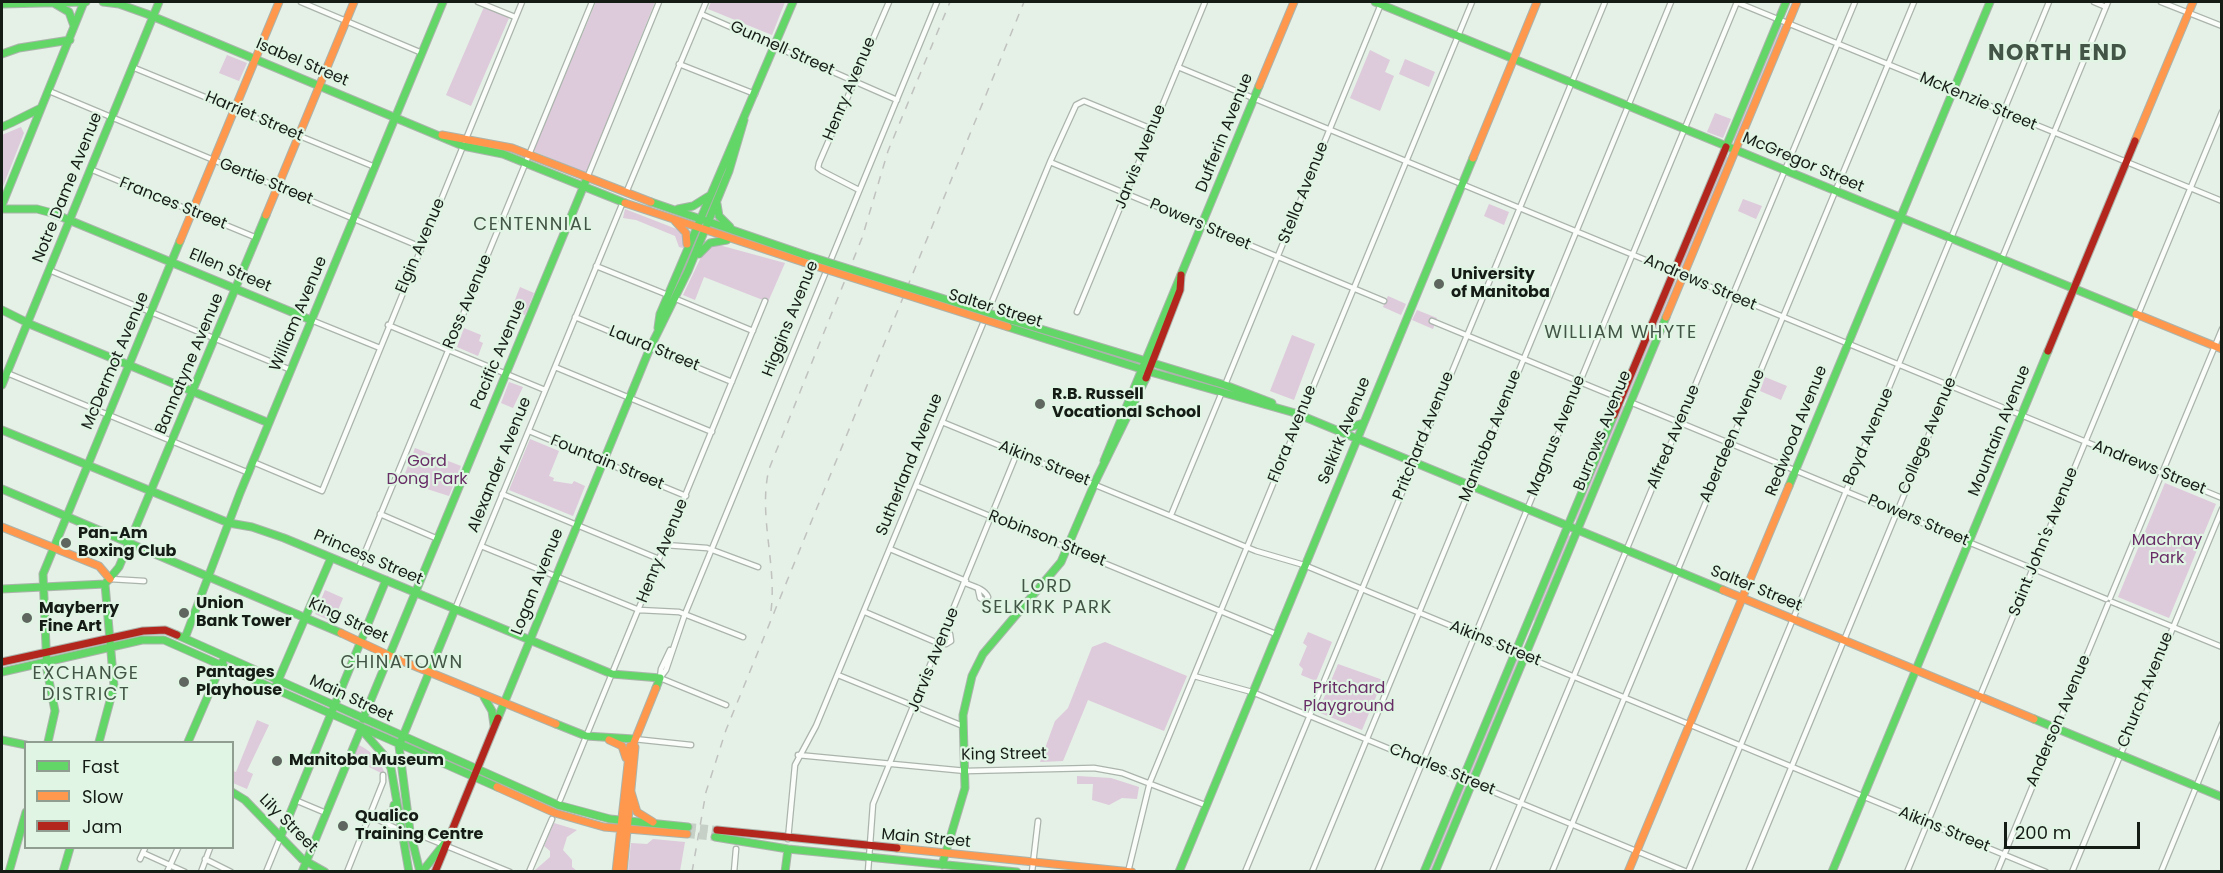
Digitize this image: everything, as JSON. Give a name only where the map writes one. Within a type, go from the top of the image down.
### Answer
[{"type":"main road","points":[[52,2],[67,9],[74,26]]},
{"type":"main road","points":[[2,4],[85,2],[2,207]]},
{"type":"main road","name":"Isabel Street","points":[[103,2],[122,4],[153,16],[463,146],[528,159]]},
{"type":"main road","name":"Notre Dame Avenue","points":[[2,385],[159,2]]},
{"type":"main road","name":"McDermot Avenue","points":[[48,741],[55,711],[46,662],[43,573],[279,2]]},
{"type":"main road","name":"Bannatyne Avenue","points":[[107,581],[119,567],[151,492],[354,2]]},
{"type":"main road","name":"William Avenue","points":[[185,638],[253,462],[443,2]]},
{"type":"main road","name":"Logan Avenue","points":[[658,330],[660,314],[793,2]]},
{"type":"main road","name":"Dufferin Avenue","points":[[1102,466],[1106,450],[1151,346],[1173,288],[1181,276],[1294,2]]},
{"type":"main road","name":"McGregor Street","points":[[1380,2],[2218,348]]},
{"type":"main road","name":"Selkirk Avenue","points":[[1179,872],[1537,2]]},
{"type":"main road","name":"Burrows Avenue","points":[[1424,872],[1786,2]]},
{"type":"main road","name":"Burrows Avenue","points":[[1435,872],[1797,2]]},
{"type":"main road","name":"Redwood Avenue","points":[[1628,872],[1990,2]]},
{"type":"main road","name":"Mountain Avenue","points":[[1832,872],[2193,2]]},
{"type":"main road","points":[[2,54],[19,48],[70,40]]},
{"type":"main road","points":[[37,46],[59,48],[64,54]]},
{"type":"main road","points":[[2,128],[41,108]]},
{"type":"main road","name":"Logan Avenue","points":[[435,872],[444,844],[650,348],[688,272],[717,201],[743,130],[744,120]]},
{"type":"main road","points":[[11,123],[23,124],[31,132]]},
{"type":"main road","name":"Isabel Street","points":[[440,135],[499,144],[528,159],[585,182],[623,202],[705,230]]},
{"type":"main road","name":"Isabel Street","points":[[585,182],[626,193],[708,222]]},
{"type":"main road","name":"Pacific Avenue","points":[[363,719],[585,182]]},
{"type":"main road","points":[[675,209],[690,207],[711,195]]},
{"type":"main road","points":[[717,201],[720,219],[740,233]]},
{"type":"main road","name":"Ellen Street","points":[[2,207],[37,209],[69,220],[311,320]]},
{"type":"main road","points":[[674,219],[686,233],[687,251]]},
{"type":"main road","name":"Salter Street","points":[[708,222],[804,259]]},
{"type":"main road","name":"Salter Street","points":[[705,230],[1009,323],[1225,385],[1264,398],[1279,407]]},
{"type":"main road","points":[[688,272],[704,247],[715,241],[732,240]]},
{"type":"main road","name":"Dufferin Avenue","points":[[942,865],[943,854],[962,802],[966,771],[963,726],[965,699],[982,654],[1061,562],[1069,549],[1102,466],[1149,372],[1180,290],[1181,276]]},
{"type":"main road","points":[[2,310],[27,323],[269,423]]},
{"type":"main road","name":"Salter Street","points":[[1009,323],[1149,372],[1279,407],[2222,797]]},
{"type":"main road","points":[[1125,355],[1140,353],[1151,346]]},
{"type":"main road","points":[[1124,364],[1133,377],[1132,390]]},
{"type":"main road","points":[[1340,431],[1363,423]]},
{"type":"main road","name":"Princess Street","points":[[2,430],[229,523],[268,531],[612,674],[660,678]]},
{"type":"main road","name":"King Street","points":[[2,489],[306,616],[390,656],[482,695],[586,735],[634,742]]},
{"type":"main road","points":[[2,527],[99,566],[107,581],[114,686],[99,741]]},
{"type":"main road","points":[[274,690],[331,558]]},
{"type":"main road","points":[[280,838],[386,580]]},
{"type":"main road","points":[[2,589],[107,581]]},
{"type":"main road","name":"Alexander Avenue","points":[[399,746],[455,609]]},
{"type":"main road","name":"Main Street","points":[[2,662],[157,629],[185,638],[402,738],[558,805],[624,825],[657,824],[687,830],[588,824],[562,816],[159,639],[112,647],[2,672]]},
{"type":"main road","points":[[188,741],[225,656]]},
{"type":"main road","name":"Higgins Avenue","points":[[623,872],[627,761],[630,746],[634,742],[660,678]]},
{"type":"main road","points":[[482,695],[491,708],[494,726]]},
{"type":"main road","points":[[302,872],[361,729],[389,763],[399,830],[409,872]]},
{"type":"main road","points":[[601,737],[622,746],[627,761]]},
{"type":"main road","points":[[2,740],[24,745]]},
{"type":"main road","name":"Higgins Avenue","points":[[616,872],[631,792],[634,742]]},
{"type":"main road","points":[[399,746],[410,831],[421,872]]},
{"type":"main road","points":[[631,792],[638,812],[657,824]]},
{"type":"main road","name":"Lily Street","points":[[234,793],[244,800],[306,862],[325,872]]},
{"type":"main road","points":[[372,816],[391,814],[395,800]]},
{"type":"main road","points":[[9,872],[24,819]]},
{"type":"main road","name":"Main Street","points":[[1017,872],[788,849],[716,834],[1129,871]]},
{"type":"main road","name":"Logan Avenue","points":[[421,872],[444,844]]},
{"type":"main road","points":[[63,872],[70,849]]},
{"type":"main road","points":[[785,872],[788,849]]},
{"type":"main road","points":[[992,870],[993,859]]},
{"type":"street","points":[[301,2],[422,53]]},
{"type":"street","points":[[478,2],[515,17]]},
{"type":"street","name":"Elgin Avenue","points":[[253,462],[322,491],[522,2]]},
{"type":"street","name":"Ross Avenue","points":[[358,569],[592,2]]},
{"type":"street","name":"Pacific Avenue","points":[[585,182],[659,2]]},
{"type":"street","points":[[626,193],[706,2]]},
{"type":"street","name":"Henry Avenue","points":[[859,190],[818,168],[888,2]]},
{"type":"street","name":"Higgins Avenue","points":[[660,678],[661,669],[672,648],[937,2]]},
{"type":"street","name":"Jarvis Avenue","points":[[1077,312],[1205,2]]},
{"type":"street","name":"Stella Avenue","points":[[1225,385],[1380,2]]},
{"type":"street","name":"Flora Avenue","points":[[1129,871],[1150,782],[1473,2]]},
{"type":"street","name":"Pritchard Avenue","points":[[1245,872],[1605,2]]},
{"type":"street","name":"Manitoba Avenue","points":[[1312,872],[1671,2]]},
{"type":"street","name":"McKenzie Street","points":[[1737,2],[2222,201]]},
{"type":"street","name":"Magnus Avenue","points":[[1377,872],[1737,2]]},
{"type":"street","name":"Alfred Avenue","points":[[1492,872],[1855,2]]},
{"type":"street","name":"Aberdeen Avenue","points":[[1552,872],[1914,2]]},
{"type":"street","name":"Boyd Avenue","points":[[1687,872],[2049,2]]},
{"type":"street","points":[[2094,2],[2107,4]]},
{"type":"street","points":[[2161,2],[2222,26]]},
{"type":"street","name":"College Avenue","points":[[1748,872],[2107,4]]},
{"type":"street","name":"Gunnell Street","points":[[701,14],[897,99]]},
{"type":"street","points":[[679,64],[755,94]]},
{"type":"street","name":"Harriet Street","points":[[132,67],[375,167]]},
{"type":"street","name":"Andrews Street","points":[[1178,68],[2222,498]]},
{"type":"street","name":"Gertie Street","points":[[49,91],[421,247]]},
{"type":"street","name":"Sutherland Avenue","points":[[788,839],[798,755],[816,726],[865,612],[1050,162],[1076,105],[1084,101],[1152,129]]},
{"type":"street","name":"Saint John's Avenue","points":[[1907,872],[2222,112]]},
{"type":"street","name":"Powers Street","points":[[1050,162],[1384,301]]},
{"type":"street","name":"Frances Street","points":[[90,169],[257,238]]},
{"type":"street","name":"Alexander Avenue","points":[[455,609],[623,202]]},
{"type":"street","points":[[596,266],[668,296]]},
{"type":"street","points":[[49,270],[291,370]]},
{"type":"street","points":[[676,299],[753,331]]},
{"type":"street","name":"Henry Avenue","points":[[560,800],[765,301]]},
{"type":"street","name":"Laura Street","points":[[575,317],[732,382]]},
{"type":"street","name":"Ellen Street","points":[[311,320],[380,348]]},
{"type":"street","points":[[1432,321],[1621,399]]},
{"type":"street","points":[[388,325],[545,390]]},
{"type":"street","name":"Anderson Avenue","points":[[1997,872],[2162,473],[2218,348],[2222,329]]},
{"type":"street","points":[[555,367],[712,432]]},
{"type":"street","points":[[7,373],[249,473]]},
{"type":"street","points":[[1171,515],[1222,392]]},
{"type":"street","name":"Powers Street","points":[[1630,402],[2222,647]]},
{"type":"street","name":"Aikins Street","points":[[942,422],[1246,548],[1304,565],[2046,872]]},
{"type":"street","name":"Fountain Street","points":[[528,431],[686,496]]},
{"type":"street","name":"Jarvis Avenue","points":[[868,872],[873,804],[891,765],[1017,453]]},
{"type":"street","name":"Robinson Street","points":[[917,486],[1276,634]]},
{"type":"street","points":[[502,494],[659,559]]},
{"type":"street","name":"Church Avenue","points":[[2072,872],[2222,509]]},
{"type":"street","points":[[380,514],[438,539]]},
{"type":"street","points":[[665,545],[712,549],[758,567]]},
{"type":"street","points":[[481,546],[639,610],[685,614],[743,637]]},
{"type":"street","points":[[890,549],[978,589]]},
{"type":"street","points":[[107,581],[144,581]]},
{"type":"street","points":[[865,612],[946,644],[951,641],[950,634],[945,632]]},
{"type":"street","points":[[838,675],[914,708],[963,726]]},
{"type":"street","name":"Charles Street","points":[[1194,676],[1252,692],[1687,872]]},
{"type":"street","name":"Princess Street","points":[[660,678],[726,705]]},
{"type":"street","points":[[2161,872],[2222,724]]},
{"type":"street","name":"King Street","points":[[634,742],[690,745]]},
{"type":"street","name":"King Street","points":[[798,755],[966,771],[1075,767],[1122,773],[1205,805]]},
{"type":"street","points":[[347,872],[372,816],[383,775]]},
{"type":"street","points":[[295,800],[326,813]]},
{"type":"street","points":[[372,816],[399,830]]},
{"type":"street","points":[[529,872],[552,819]]},
{"type":"street","points":[[1032,872],[1038,821]]},
{"type":"street","points":[[410,831],[510,872]]},
{"type":"street","points":[[266,872],[280,838]]},
{"type":"street","points":[[145,849],[142,856],[185,872]]},
{"type":"street","points":[[167,872],[177,849]]},
{"type":"street","points":[[201,872],[210,849]]},
{"type":"street","points":[[734,872],[736,849]]},
{"type":"street","points":[[537,853],[544,856]]},
{"type":"street","points":[[205,860],[231,872]]},
{"type":"green space","points":[[596,2],[655,2],[586,173],[533,151]]},
{"type":"green space","points":[[711,2],[785,2],[772,35],[708,9]]},
{"type":"green space","points":[[484,7],[509,18],[471,106],[446,95]]},
{"type":"green space","points":[[1780,24],[1783,27],[1735,142],[1732,137]]},
{"type":"green space","points":[[1370,50],[1390,60],[1385,72],[1394,76],[1380,111],[1350,98]]},
{"type":"green space","points":[[227,55],[247,63],[239,81],[219,73]]},
{"type":"green space","points":[[1405,59],[1435,72],[1429,87],[1399,74]]},
{"type":"green space","points":[[1715,113],[1731,119],[1723,138],[1707,132]]},
{"type":"green space","points":[[21,127],[24,133],[2,189],[2,135]]},
{"type":"green space","points":[[1726,154],[1728,159],[1681,270],[1678,268]]},
{"type":"green space","points":[[1743,199],[1762,206],[1756,219],[1738,211]]},
{"type":"green space","points":[[1489,204],[1509,212],[1504,225],[1484,216]]},
{"type":"green space","points":[[625,209],[679,230],[684,239],[683,248],[679,247],[675,236],[636,220],[623,218]]},
{"type":"green space","points":[[719,245],[785,263],[768,302],[704,277],[695,300],[683,295],[703,253],[708,248]]},
{"type":"green space","points":[[1673,280],[1676,281],[1627,399],[1625,397]]},
{"type":"green space","points":[[520,287],[534,293],[525,315],[511,310]]},
{"type":"green space","points":[[1388,296],[1406,304],[1401,315],[1383,307]]},
{"type":"green space","points":[[1417,310],[1437,318],[1433,329],[1412,320]]},
{"type":"green space","points":[[464,328],[481,335],[479,341],[483,343],[478,356],[457,347]]},
{"type":"green space","points":[[1292,335],[1315,344],[1294,400],[1270,391]]},
{"type":"green space","points":[[1765,377],[1787,386],[1781,400],[1760,391]]},
{"type":"green space","points":[[509,382],[523,387],[513,408],[501,403]]},
{"type":"green space","points":[[1622,405],[1625,407],[1576,522],[1575,518]]},
{"type":"green space","points":[[530,439],[559,451],[549,476],[554,478],[553,481],[572,484],[574,481],[585,486],[573,516],[509,490]]},
{"type":"green space","name":"Gord Dong Park","points":[[415,448],[461,466],[449,496],[402,481]]},
{"type":"green space","name":"Machray Park","points":[[2165,483],[2216,504],[2169,618],[2118,597]]},
{"type":"green space","points":[[1568,534],[1571,537],[1535,621],[1532,619]]},
{"type":"green space","points":[[325,590],[343,598],[333,622],[315,614]]},
{"type":"green space","points":[[1308,632],[1332,642],[1316,681],[1301,675],[1303,669],[1299,665],[1307,646],[1303,643]]},
{"type":"green space","points":[[1105,642],[1187,676],[1164,731],[1088,700],[1063,761],[1040,762],[1055,721],[1068,708],[1092,647]]},
{"type":"green space","points":[[1516,658],[1519,661],[1471,777],[1467,778]]},
{"type":"green space","name":"Pritchard Playground","points":[[1338,664],[1383,680],[1362,730],[1318,712]]},
{"type":"green space","points":[[257,720],[269,725],[247,771],[253,774],[247,789],[234,783],[234,771],[236,772]]},
{"type":"green space","points":[[359,745],[378,760],[387,782],[383,774],[353,759]]},
{"type":"green space","points":[[1077,776],[1111,778],[1139,787],[1137,799],[1122,798],[1109,805],[1092,800],[1093,784],[1077,784]]},
{"type":"green space","points":[[1465,784],[1467,786],[1431,871],[1427,872]]},
{"type":"green space","points":[[554,823],[577,830],[567,837],[563,850],[572,860],[572,867],[577,871],[534,871],[550,857],[550,851],[544,846]]},
{"type":"green space","points":[[653,839],[685,842],[680,871],[628,871],[631,843],[647,844]]},
{"type":"tunnel","points":[[688,827],[717,830]]},
{"type":"tunnel","points":[[687,834],[715,837]]},
{"type":"railway","points":[[771,611],[772,576],[766,522],[766,487],[769,469],[862,238],[888,151],[950,2]]},
{"type":"railway","points":[[692,872],[706,792],[726,730],[1024,2]]},
{"type":"traffic: fast","points":[[52,2],[69,12],[74,26]]},
{"type":"traffic: fast","points":[[2,205],[84,2]]},
{"type":"traffic: fast","points":[[2,4],[86,2]]},
{"type":"traffic: fast","points":[[103,2],[119,4],[147,14],[463,146],[503,154],[625,203]]},
{"type":"traffic: fast","points":[[2,385],[159,2]]},
{"type":"traffic: fast","points":[[185,638],[240,493],[443,2]]},
{"type":"traffic: fast","points":[[658,328],[660,314],[793,2]]},
{"type":"traffic: fast","points":[[1375,2],[2136,314]]},
{"type":"traffic: fast","points":[[1726,147],[1786,2]]},
{"type":"traffic: fast","points":[[1789,486],[1990,2]]},
{"type":"traffic: fast","points":[[2,54],[19,48],[70,40]]},
{"type":"traffic: fast","points":[[1104,461],[1259,86]]},
{"type":"traffic: fast","points":[[11,123],[41,108]]},
{"type":"traffic: fast","points":[[498,718],[650,348],[688,271],[729,171],[744,120]]},
{"type":"traffic: fast","points":[[2,127],[11,123]]},
{"type":"traffic: fast","points":[[1179,872],[1473,158]]},
{"type":"traffic: fast","points":[[363,719],[587,178]]},
{"type":"traffic: fast","points":[[678,209],[693,206],[709,196]]},
{"type":"traffic: fast","points":[[651,202],[805,255]]},
{"type":"traffic: fast","points":[[717,204],[719,216],[730,227]]},
{"type":"traffic: fast","points":[[2,209],[37,209],[52,213],[311,320]]},
{"type":"traffic: fast","points":[[99,741],[114,686],[105,584],[119,567],[266,215]]},
{"type":"traffic: fast","points":[[699,254],[710,243],[727,240]]},
{"type":"traffic: fast","points":[[48,741],[55,711],[47,670],[43,574],[180,241]]},
{"type":"traffic: fast","points":[[805,255],[1011,320]]},
{"type":"traffic: fast","points":[[2,310],[32,325],[269,423]]},
{"type":"traffic: fast","points":[[1435,872],[1666,317]]},
{"type":"traffic: fast","points":[[1011,320],[1225,385],[1272,403]]},
{"type":"traffic: fast","points":[[1008,327],[1154,373],[1295,413],[1723,590]]},
{"type":"traffic: fast","points":[[1832,872],[2048,351]]},
{"type":"traffic: fast","points":[[942,865],[965,788],[963,715],[972,676],[983,654],[1061,562],[1097,478],[1146,378]]},
{"type":"traffic: fast","points":[[1424,872],[1614,415]]},
{"type":"traffic: fast","points":[[1340,431],[1363,423]]},
{"type":"traffic: fast","points":[[2,430],[229,523],[252,527],[284,538],[612,674],[660,678],[656,688]]},
{"type":"traffic: fast","points":[[2,489],[341,633]]},
{"type":"traffic: fast","points":[[274,690],[331,558]]},
{"type":"traffic: fast","points":[[280,838],[386,580]]},
{"type":"traffic: fast","points":[[2,589],[105,584]]},
{"type":"traffic: fast","points":[[420,872],[410,831],[399,746],[455,609]]},
{"type":"traffic: fast","points":[[177,635],[558,805],[610,819],[688,827]]},
{"type":"traffic: fast","points":[[2,672],[142,640],[164,640],[497,787]]},
{"type":"traffic: fast","points":[[188,741],[223,661]]},
{"type":"traffic: fast","points":[[484,697],[492,711],[494,725]]},
{"type":"traffic: fast","points":[[2034,719],[2222,797]]},
{"type":"traffic: fast","points":[[556,724],[586,736],[634,739]]},
{"type":"traffic: fast","points":[[302,872],[361,729],[383,754],[391,768],[409,872]]},
{"type":"traffic: fast","points":[[2,740],[24,745]]},
{"type":"traffic: fast","points":[[234,793],[245,800],[302,859],[325,872]]},
{"type":"traffic: fast","points":[[373,817],[383,817],[393,811],[394,805]]},
{"type":"traffic: fast","points":[[9,872],[24,819]]},
{"type":"traffic: fast","points":[[715,837],[788,849],[1017,872]]},
{"type":"traffic: fast","points":[[422,872],[444,844]]},
{"type":"traffic: fast","points":[[63,872],[70,849]]},
{"type":"traffic: fast","points":[[785,872],[788,849]]},
{"type":"traffic: slow","points":[[180,241],[279,2]]},
{"type":"traffic: slow","points":[[266,215],[354,2]]},
{"type":"traffic: slow","points":[[1259,86],[1294,2]]},
{"type":"traffic: slow","points":[[1473,158],[1537,2]]},
{"type":"traffic: slow","points":[[1666,317],[1797,2]]},
{"type":"traffic: slow","points":[[2135,141],[2193,2]]},
{"type":"traffic: slow","points":[[442,135],[512,148],[651,202]]},
{"type":"traffic: slow","points":[[625,203],[803,262]]},
{"type":"traffic: slow","points":[[675,221],[686,233],[687,244]]},
{"type":"traffic: slow","points":[[803,262],[1008,327]]},
{"type":"traffic: slow","points":[[2136,314],[2222,349]]},
{"type":"traffic: slow","points":[[1628,872],[1789,486]]},
{"type":"traffic: slow","points":[[2,527],[99,566],[110,579]]},
{"type":"traffic: slow","points":[[1723,590],[2034,719]]},
{"type":"traffic: slow","points":[[341,633],[390,656],[556,724]]},
{"type":"traffic: slow","points":[[616,872],[630,746],[633,745],[656,688]]},
{"type":"traffic: slow","points":[[609,740],[622,746],[626,758]]},
{"type":"traffic: slow","points":[[623,872],[635,747],[633,745]]},
{"type":"traffic: slow","points":[[497,787],[555,813],[604,827],[687,834]]},
{"type":"traffic: slow","points":[[631,792],[637,812],[653,822]]},
{"type":"traffic: slow","points":[[897,848],[1132,872]]},
{"type":"traffic: jam","points":[[2048,351],[2135,141]]},
{"type":"traffic: jam","points":[[1614,415],[1726,147]]},
{"type":"traffic: jam","points":[[1146,378],[1180,290],[1181,275]]},
{"type":"traffic: jam","points":[[2,662],[143,631],[165,630],[177,635]]},
{"type":"traffic: jam","points":[[435,872],[498,718]]},
{"type":"traffic: jam","points":[[717,830],[897,848]]},
{"type":"place","name":"University of Manitoba","points":[[1439,284]]},
{"type":"place","name":"R.B. Russell Vocational School","points":[[1040,404]]},
{"type":"place","name":"Pan-Am Boxing Club","points":[[66,543]]},
{"type":"place","name":"Union Bank Tower","points":[[184,613]]},
{"type":"place","name":"Mayberry Fine Art","points":[[27,618]]},
{"type":"place","name":"Pantages Playhouse","points":[[184,682]]},
{"type":"place","name":"Manitoba Museum","points":[[277,761]]},
{"type":"place","name":"Qualico Training Centre","points":[[343,826]]},
{"type":"district","name":"NORTH END","points":[[2058,54]]},
{"type":"district","name":"CENTENNIAL","points":[[533,225]]},
{"type":"district","name":"WILLIAM WHYTE","points":[[1621,333]]},
{"type":"district","name":"LORD SELKIRK PARK","points":[[1047,597]]},
{"type":"district","name":"CHINATOWN","points":[[402,663]]},
{"type":"district","name":"EXCHANGE DISTRICT","points":[[86,684]]}]
